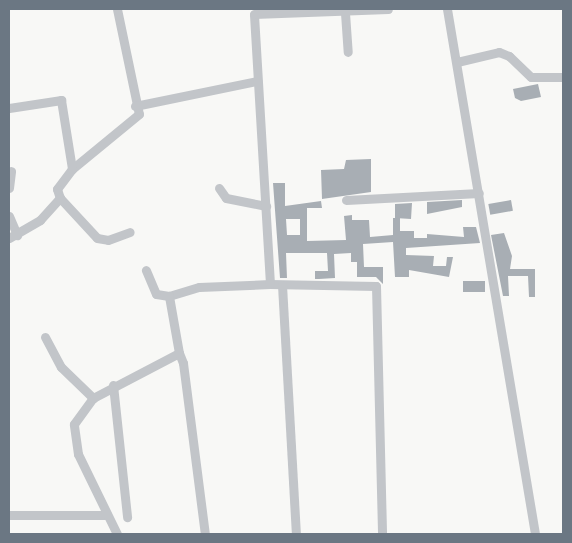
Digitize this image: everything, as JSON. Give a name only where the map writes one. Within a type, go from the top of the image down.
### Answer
[{"type":"street","points":[[117,9],[135,106],[139,114],[133,121],[72,169],[58,185],[60,198],[102,240],[130,232]]},
{"type":"street","points":[[447,9],[535,534]]},
{"type":"street","points":[[270,284],[254,14],[345,13],[388,10]]},
{"type":"street","points":[[345,13],[348,52]]},
{"type":"street","points":[[457,62],[499,52],[510,56],[530,77],[563,78]]},
{"type":"street","points":[[135,106],[257,81]]},
{"type":"street","points":[[9,108],[61,100],[72,169]]},
{"type":"street","points":[[9,188],[11,171]]},
{"type":"street","points":[[219,188],[226,198],[266,206]]},
{"type":"street","points":[[346,200],[479,193]]},
{"type":"street","points":[[9,216],[13,237],[40,220],[60,198]]},
{"type":"street","points":[[146,270],[156,294],[169,296],[199,287],[270,284],[376,286],[382,534]]},
{"type":"street","points":[[282,285],[296,534]]},
{"type":"street","points":[[169,296],[178,353],[183,363],[206,534]]},
{"type":"street","points":[[45,336],[62,367],[93,398]]},
{"type":"street","points":[[117,534],[75,445],[74,424],[93,398],[112,385],[178,353]]},
{"type":"street","points":[[112,385],[127,517]]},
{"type":"street","points":[[9,516],[107,515]]},
{"type":"building","points":[[538,84],[541,97],[521,101],[515,98],[513,89]]},
{"type":"building","points":[[371,159],[371,192],[322,199],[321,170],[344,169],[346,160]]},
{"type":"building","points":[[273,183],[285,183],[285,206],[321,201],[322,208],[307,208],[307,241],[346,240],[344,216],[352,215],[352,220],[369,220],[370,237],[393,235],[393,218],[400,218],[400,231],[414,231],[414,238],[427,238],[427,234],[464,237],[463,227],[476,227],[480,243],[406,248],[406,255],[434,256],[433,266],[446,266],[447,257],[453,257],[449,277],[409,270],[409,277],[395,277],[393,242],[363,244],[364,267],[383,267],[383,284],[376,277],[357,277],[357,262],[351,262],[351,253],[334,254],[335,278],[315,279],[315,271],[328,271],[327,253],[286,253],[287,278],[280,278]],"holes":[[[286,219],[300,219],[300,235],[287,235]]]},
{"type":"building","points":[[462,200],[462,207],[427,214],[427,202]]},
{"type":"building","points":[[511,200],[513,211],[490,215],[488,204]]},
{"type":"building","points":[[412,203],[411,219],[395,218],[395,204]]},
{"type":"building","points":[[504,233],[512,256],[510,269],[535,269],[535,297],[529,297],[528,276],[508,276],[509,296],[503,296],[491,235]]},
{"type":"building","points":[[463,281],[485,281],[485,292],[463,292]]}]
